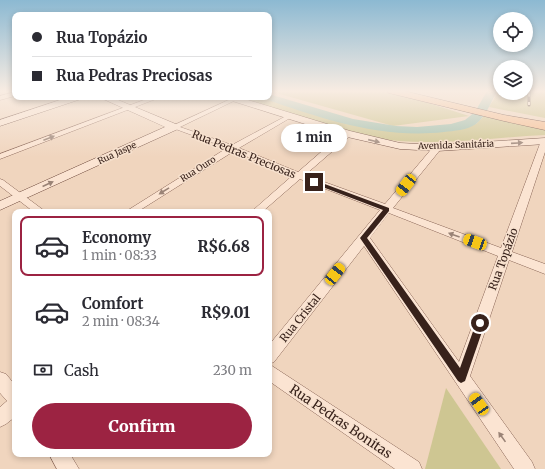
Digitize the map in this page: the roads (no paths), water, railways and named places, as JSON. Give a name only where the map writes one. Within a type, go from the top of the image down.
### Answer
[{"type":"main road","points":[[0,123],[30,113]]},
{"type":"main road","name":"Rua Pedras Preciosas","points":[[139,113],[174,127]]},
{"type":"main road","name":"Avenida Sanitária","points":[[276,113],[347,134],[400,146],[437,148],[545,141]]},
{"type":"main road","points":[[496,113],[545,126]]},
{"type":"main road","points":[[505,115],[545,120]]},
{"type":"main road","name":"Rua Jaspe","points":[[0,206],[174,127]]},
{"type":"street","points":[[0,157],[114,113]]},
{"type":"street","name":"Rua Jaspe","points":[[174,127],[202,113]]},
{"type":"street","name":"Rua Ouro","points":[[135,209],[232,148],[288,117]]},
{"type":"street","name":"Rua Pedras Preciosas","points":[[174,127],[232,148],[386,210],[545,269]]},
{"type":"street","points":[[260,209],[300,176],[347,134]]},
{"type":"street","name":"Rua Topázio","points":[[461,378],[504,254],[543,156],[545,141]]},
{"type":"street","name":"Rua Cristal","points":[[272,353],[415,173],[437,148]]},
{"type":"street","points":[[0,182],[37,209]]},
{"type":"street","points":[[364,238],[525,469]]},
{"type":"street","name":"Rua Pedras Bonitas","points":[[272,374],[412,469]]},
{"type":"street","points":[[0,380],[12,394]]},
{"type":"street","points":[[0,418],[12,408]]},
{"type":"street","points":[[60,457],[69,469]]},
{"type":"waterway","points":[[318,113],[374,127],[417,130],[451,128],[462,125],[473,121],[479,113]]}]
